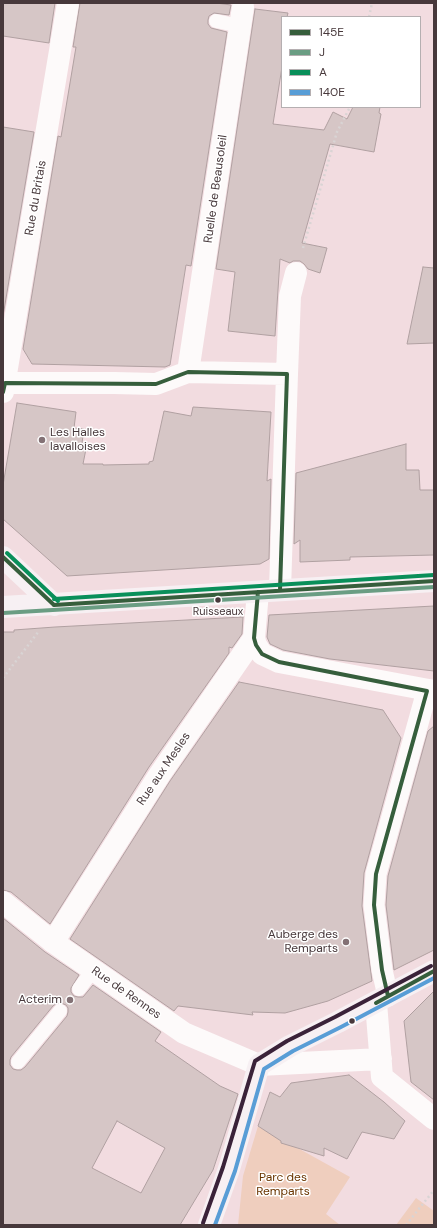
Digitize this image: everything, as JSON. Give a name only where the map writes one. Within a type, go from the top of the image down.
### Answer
[{"type":"main road","points":[[3,557],[54,605]]},
{"type":"main road","points":[[3,608],[434,581]]},
{"type":"main road","points":[[208,1225],[229,1169],[259,1065],[290,1046],[434,971]]},
{"type":"street","name":"Rue du Britais","points":[[4,388],[68,3]]},
{"type":"street","name":"Ruelle de Beausoleil","points":[[188,372],[241,16]]},
{"type":"street","points":[[280,590],[290,296],[296,273]]},
{"type":"street","points":[[4,388],[114,383],[156,384],[188,372],[287,374]]},
{"type":"street","name":"Rue aux Mesles","points":[[53,942],[160,774],[254,638],[258,592]]},
{"type":"street","points":[[254,638],[256,645],[262,654],[279,662],[430,691],[376,874],[374,906],[382,970],[382,1077],[434,1119]]},
{"type":"street","name":"Rue de Rennes","points":[[3,902],[53,942],[184,1033],[259,1065]]},
{"type":"street","points":[[259,1065],[381,1059]]},
{"type":"lane","points":[[216,21],[241,16]]},
{"type":"lane","points":[[79,989],[93,970]]},
{"type":"lane","points":[[18,1062],[60,1011]]},
{"type":"path","points":[[369,16],[372,3]]},
{"type":"path","points":[[296,273],[337,132],[349,108]]},
{"type":"path","points":[[3,678],[41,629],[54,605]]},
{"type":"path","points":[[406,1225],[434,1190]]},
{"type":"green space","name":"Parc des Remparts","points":[[258,1126],[350,1177],[326,1214],[340,1225],[238,1225],[243,1176]]},
{"type":"green space","points":[[416,1198],[434,1211],[434,1225],[396,1225]]},
{"type":"building","points":[[3,3],[55,3],[49,43],[3,36]]},
{"type":"building","points":[[80,3],[216,3],[231,5],[229,15],[214,13],[209,16],[208,20],[208,24],[211,28],[227,32],[191,266],[186,265],[170,365],[165,367],[32,364],[23,349],[58,136],[61,137],[76,47],[73,47]]},
{"type":"building","points":[[255,9],[288,13],[287,16],[281,16],[281,73],[273,124],[324,130],[333,112],[347,119],[352,108],[380,108],[379,113],[381,114],[374,152],[330,144],[302,243],[327,248],[320,273],[308,269],[300,261],[293,261],[290,263],[280,259],[275,336],[228,331],[235,272],[216,269]]},
{"type":"building","points":[[3,127],[34,132],[3,316]]},
{"type":"building","points":[[423,267],[434,268],[434,343],[407,344]]},
{"type":"building","points":[[17,403],[76,412],[74,428],[84,429],[82,443],[87,444],[83,464],[103,465],[149,464],[149,462],[153,461],[164,411],[191,416],[193,407],[271,412],[267,481],[271,479],[269,559],[260,564],[67,576],[3,519],[3,485]]},
{"type":"building","points":[[406,444],[406,470],[419,470],[420,490],[434,490],[434,555],[350,557],[350,560],[300,562],[300,540],[294,544],[296,473]]},
{"type":"building","points":[[434,606],[434,671],[330,659],[283,650],[270,644],[267,637],[269,615]]},
{"type":"building","points":[[243,617],[242,634],[232,648],[229,647],[229,653],[149,767],[50,924],[11,892],[3,890],[3,632],[55,627]]},
{"type":"building","points":[[239,682],[383,710],[401,738],[364,873],[362,906],[372,981],[328,1001],[285,1013],[252,1012],[253,1015],[178,1006],[174,1011],[70,939],[170,781]]},
{"type":"building","points":[[434,726],[434,950],[394,970],[386,905],[388,876],[428,731]]},
{"type":"building","points":[[3,918],[45,952],[79,975],[71,988],[71,992],[74,996],[83,997],[93,985],[161,1032],[155,1041],[220,1086],[238,1094],[213,1170],[180,1225],[3,1225]],"holes":[[[57,1003],[66,1005],[68,1008],[67,1016],[25,1067],[21,1070],[13,1069],[10,1065],[11,1057]],[[117,1121],[165,1148],[141,1193],[92,1168]]]},
{"type":"building","points":[[434,991],[434,1100],[411,1082],[404,1021]]},
{"type":"building","points":[[349,1075],[384,1102],[405,1121],[394,1139],[362,1132],[347,1159],[324,1148],[324,1156],[281,1143],[281,1141],[258,1126],[270,1092],[280,1097],[291,1083]]},
{"type":"transit line","name":"145E","points":[[3,392],[5,383],[156,384],[188,372],[287,374],[280,590]]},
{"type":"transit line","name":"A","points":[[7,553],[58,601]]},
{"type":"transit line","name":"145E","points":[[3,557],[54,605]]},
{"type":"transit line","name":"A","points":[[54,599],[434,575]]},
{"type":"transit line","name":"145E","points":[[54,605],[434,581]]},
{"type":"transit line","name":"J","points":[[3,613],[434,587]]},
{"type":"transit line","name":"145E","points":[[258,592],[254,638],[256,645],[262,654],[279,662],[427,691],[376,874],[374,905],[382,970],[388,996]]},
{"type":"transit line","points":[[203,1223],[223,1167],[255,1061],[287,1041],[431,966]]},
{"type":"transit line","name":"145E","points":[[376,1003],[434,971]]},
{"type":"transit line","name":"140E","points":[[215,1225],[235,1171],[264,1069],[293,1051],[434,978]]},
{"type":"place","name":"Les Halles lavalloises","points":[[42,440]]},
{"type":"place","name":"Ruisseaux","points":[[218,600]]},
{"type":"place","name":"Auberge des Remparts","points":[[346,942]]},
{"type":"place","name":"Acterim","points":[[70,1000]]}]
